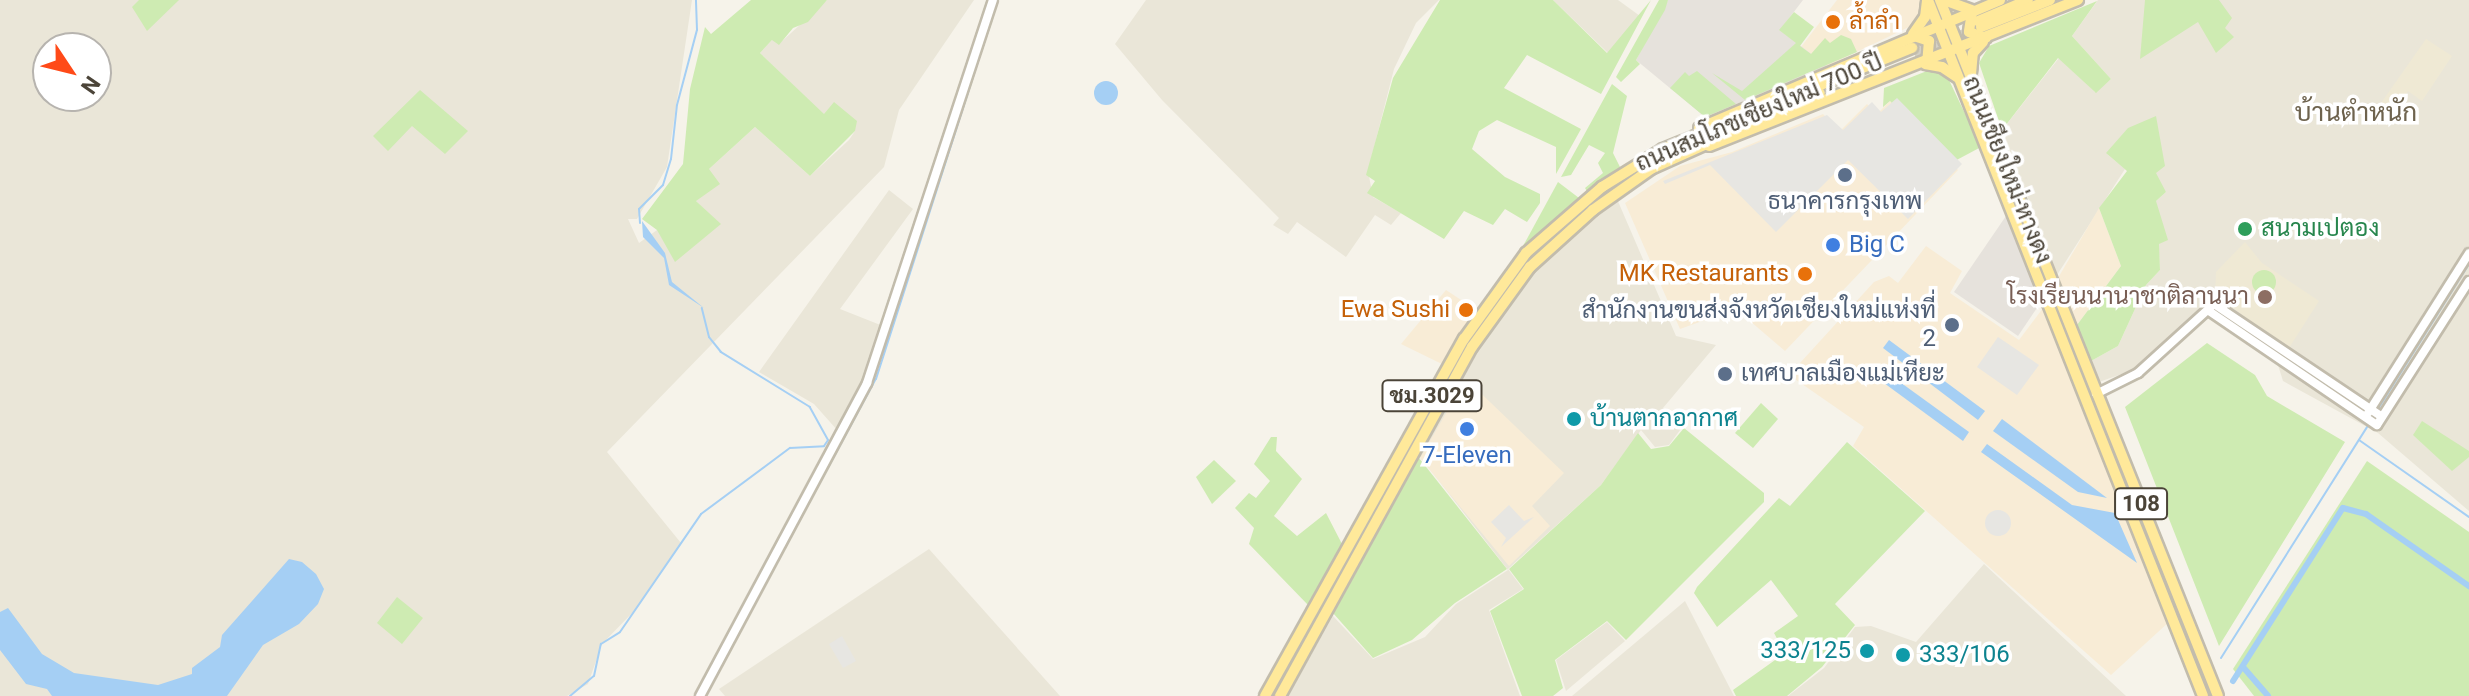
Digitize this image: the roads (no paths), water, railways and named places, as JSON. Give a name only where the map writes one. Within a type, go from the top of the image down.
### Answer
[{"type":"main road","name":"ถนนเชียงใหม่-หางดง","points":[[1928,0],[1971,78],[2201,692]]},
{"type":"main road","points":[[1913,46],[1925,17],[1928,0]]},
{"type":"main road","name":"ถนนเชียงใหม่-หางดง","points":[[1942,0],[1943,23]]},
{"type":"main road","points":[[1942,0],[1978,17]]},
{"type":"main road","points":[[1978,17],[2000,0]]},
{"type":"main road","points":[[1988,38],[1969,32],[1968,17],[1978,17],[2028,0]]},
{"type":"main road","points":[[1913,46],[1943,23],[2050,0]]},
{"type":"main road","points":[[1673,157],[1925,64],[2078,0]]},
{"type":"main road","points":[[1913,46],[1923,36],[1931,45],[1925,64]]},
{"type":"main road","points":[[1971,78],[1973,53],[1988,38]]},
{"type":"main road","name":"ถนนสมโภชเชียงใหม่ 700 ปี","points":[[1265,696],[1464,339],[1522,251],[1602,187],[1663,149],[1744,106],[1913,46]]},
{"type":"main road","name":"ถนนสมโภชเชียงใหม่ 700 ปี","points":[[1280,696],[1490,320],[1561,237],[1620,190],[1673,157],[1913,46]]},
{"type":"main road","name":"ถนนเชียงใหม่-หางดง","points":[[1954,51],[1959,79],[2087,384],[2096,394],[2218,696]]},
{"type":"main road","points":[[1925,64],[1942,67],[1959,79]]},
{"type":"main road","points":[[2201,692],[2213,682]]},
{"type":"street","points":[[700,696],[867,383],[993,0]]},
{"type":"street","points":[[2373,416],[2469,253]]},
{"type":"street","points":[[2373,416],[2469,281]]},
{"type":"street","points":[[2096,394],[2138,373],[2212,308],[2373,416]]},
{"type":"water","points":[[1106,81],[1114,85],[1118,93],[1114,101],[1106,105],[1098,101],[1094,93],[1098,85]]},
{"type":"water","points":[[642,221],[665,253],[672,282],[704,308],[669,285],[664,258],[643,237]]},
{"type":"water","points":[[1889,340],[1985,411],[1978,420],[1883,348]]},
{"type":"water","points":[[1875,364],[1969,432],[1963,441],[1869,372]]},
{"type":"water","points":[[2002,419],[2107,498],[2078,492],[1993,431]]},
{"type":"water","points":[[1987,444],[2072,505],[2115,513],[2137,563],[1981,452]]},
{"type":"water","points":[[289,559],[302,562],[316,574],[324,589],[318,604],[299,624],[263,645],[227,696],[52,696],[47,689],[26,684],[0,650],[0,612],[8,608],[42,654],[74,673],[158,685],[192,674],[192,668],[220,647],[222,635]]},
{"type":"waterway","points":[[640,223],[639,209],[663,185],[671,159],[677,105],[697,30],[696,0]]},
{"type":"waterway","points":[[705,696],[876,379],[998,0]]},
{"type":"waterway","points":[[2378,409],[2469,264]]},
{"type":"waterway","points":[[570,696],[594,676],[601,644],[620,632],[701,514],[790,448],[824,446],[828,440],[810,407],[721,352],[709,337],[702,308]]},
{"type":"waterway","points":[[2221,658],[2369,424]]},
{"type":"waterway","points":[[2359,440],[2469,517]]},
{"type":"waterway","points":[[2233,681],[2343,508],[2366,514],[2469,586]]},
{"type":"waterway","points":[[2243,667],[2268,696]]},
{"type":"tunnel","points":[[1914,53],[1975,30]]},
{"type":"place","name":"ล้ำลำ","points":[[1833,22]]},
{"type":"place","name":"ธนาคารกรุงเทพ","points":[[1845,175]]},
{"type":"place","name":"สนามเปตอง","points":[[2245,229]]},
{"type":"place","name":"Big C","points":[[1833,245]]},
{"type":"place","name":"MK Restaurants","points":[[1805,274]]},
{"type":"place","name":"โรงเรียนนานาชาติลานนา","points":[[2265,297]]},
{"type":"place","name":"Ewa Sushi","points":[[1466,310]]},
{"type":"place","name":"สำนักงานขนส่งจังหวัดเชียงใหม่แห่งที่ 2","points":[[1952,325]]},
{"type":"place","name":"เทศบาลเมืองแม่เหียะ","points":[[1725,374]]},
{"type":"place","name":"บ้านตากอากาศ","points":[[1574,419]]},
{"type":"place","name":"7-Eleven","points":[[1467,429]]},
{"type":"place","name":"333/125","points":[[1867,651]]},
{"type":"place","name":"333/106","points":[[1903,655]]},
{"type":"district","name":"บ้านตำหนัก","points":[[2356,113]]}]
